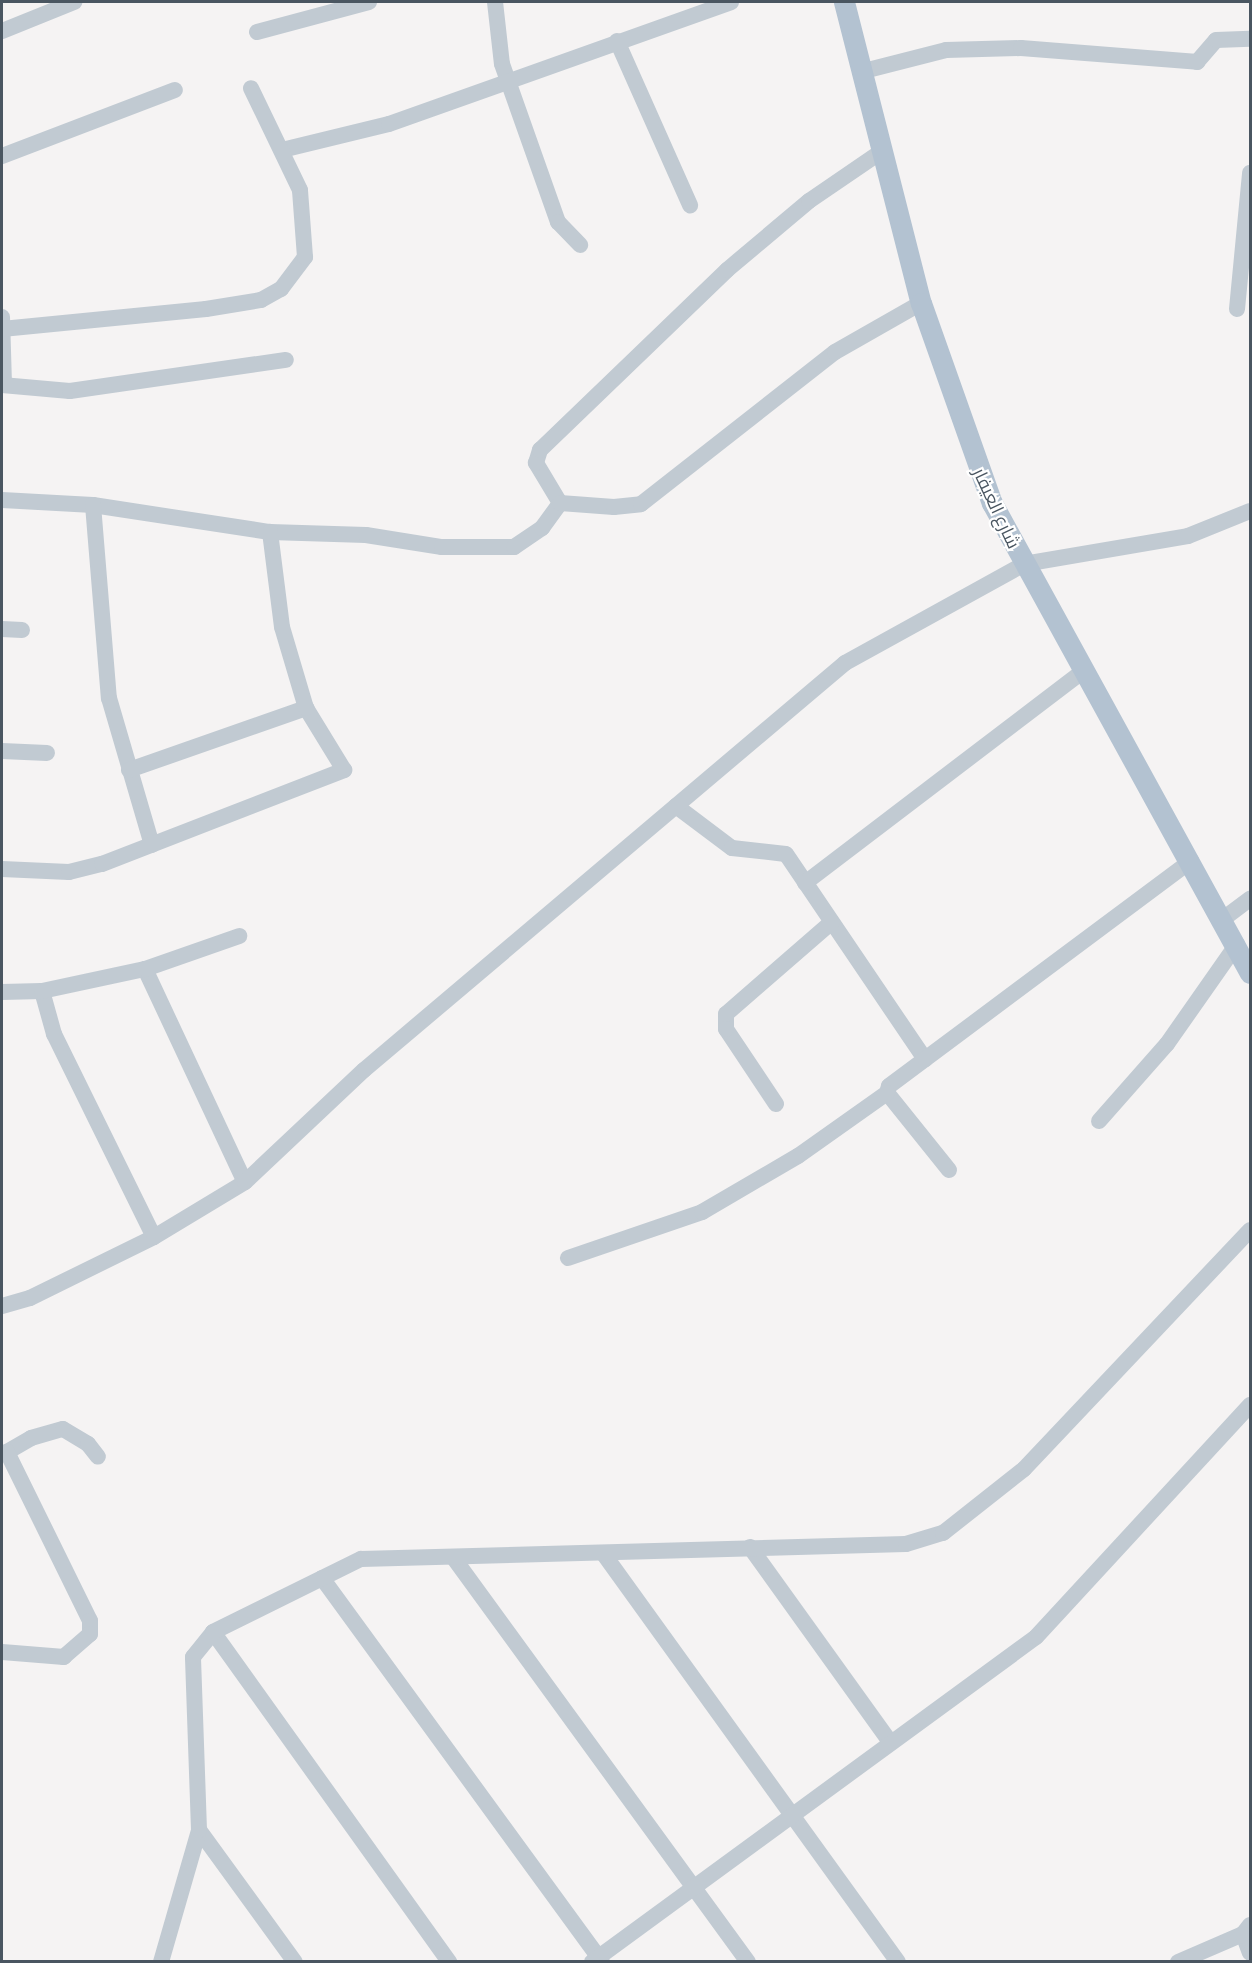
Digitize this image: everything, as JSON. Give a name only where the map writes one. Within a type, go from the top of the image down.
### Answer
[{"type":"main road","name":"شارع العيفار","points":[[844,2],[860,72],[921,303],[972,454],[1024,564],[1082,672],[1191,861],[1251,973]]},
{"type":"street","points":[[2,31],[74,2]]},
{"type":"street","points":[[257,32],[369,2]]},
{"type":"street","points":[[495,2],[507,79],[558,222],[580,244]]},
{"type":"street","points":[[282,150],[388,124],[507,79],[731,2]]},
{"type":"street","points":[[860,72],[946,50],[1011,48],[1197,62],[1216,40],[1251,39]]},
{"type":"street","points":[[617,41],[690,205]]},
{"type":"street","points":[[2,329],[206,309],[261,300],[281,289],[305,257],[300,190],[282,150],[263,120],[251,88]]},
{"type":"street","points":[[2,156],[175,90]]},
{"type":"street","points":[[2,500],[93,505],[270,532],[366,535],[461,548],[514,547],[542,528],[558,512],[560,502],[536,463],[540,450],[727,270],[809,201],[882,151]]},
{"type":"street","points":[[1237,309],[1251,173]]},
{"type":"street","points":[[560,502],[614,507],[641,504],[835,352],[921,303]]},
{"type":"street","points":[[2,317],[3,385],[70,391],[286,360]]},
{"type":"street","points":[[93,505],[110,698],[152,845]]},
{"type":"street","points":[[2,1306],[30,1298],[154,1237],[245,1182],[364,1070],[845,663],[1024,564],[1188,536],[1251,512]]},
{"type":"street","points":[[2,869],[69,872],[152,845],[344,770],[306,708],[282,627],[270,532]]},
{"type":"street","points":[[2,629],[22,630]]},
{"type":"street","points":[[806,883],[1082,672]]},
{"type":"street","points":[[129,770],[306,708]]},
{"type":"street","points":[[2,751],[47,753]]},
{"type":"street","points":[[676,806],[732,848],[786,854],[925,1059]]},
{"type":"street","points":[[568,1258],[702,1212],[798,1156],[887,1093],[889,1086],[1191,861]]},
{"type":"street","points":[[1223,919],[1251,899]]},
{"type":"street","points":[[776,1104],[726,1029],[726,1014],[832,922]]},
{"type":"street","points":[[2,992],[42,991],[145,969],[239,936]]},
{"type":"street","points":[[1099,1121],[1167,1044],[1237,944]]},
{"type":"street","points":[[145,969],[245,1182]]},
{"type":"street","points":[[42,991],[54,1034],[154,1237]]},
{"type":"street","points":[[887,1093],[949,1170]]},
{"type":"street","points":[[163,1961],[199,1830],[193,1657],[213,1632],[361,1559],[906,1544],[943,1533],[1024,1469],[1251,1230]]},
{"type":"street","points":[[322,1578],[598,1960],[693,1887],[1036,1637],[1251,1405]]},
{"type":"street","points":[[2,1652],[64,1657],[90,1634],[90,1621],[4,1453],[31,1438],[63,1429],[88,1444],[98,1457]]},
{"type":"street","points":[[750,1547],[891,1743]]},
{"type":"street","points":[[603,1553],[898,1962]]},
{"type":"street","points":[[453,1557],[748,1962]]},
{"type":"street","points":[[213,1632],[449,1962]]},
{"type":"street","points":[[199,1830],[295,1962]]},
{"type":"street","points":[[1178,1962],[1246,1929],[1251,1953]]}]
